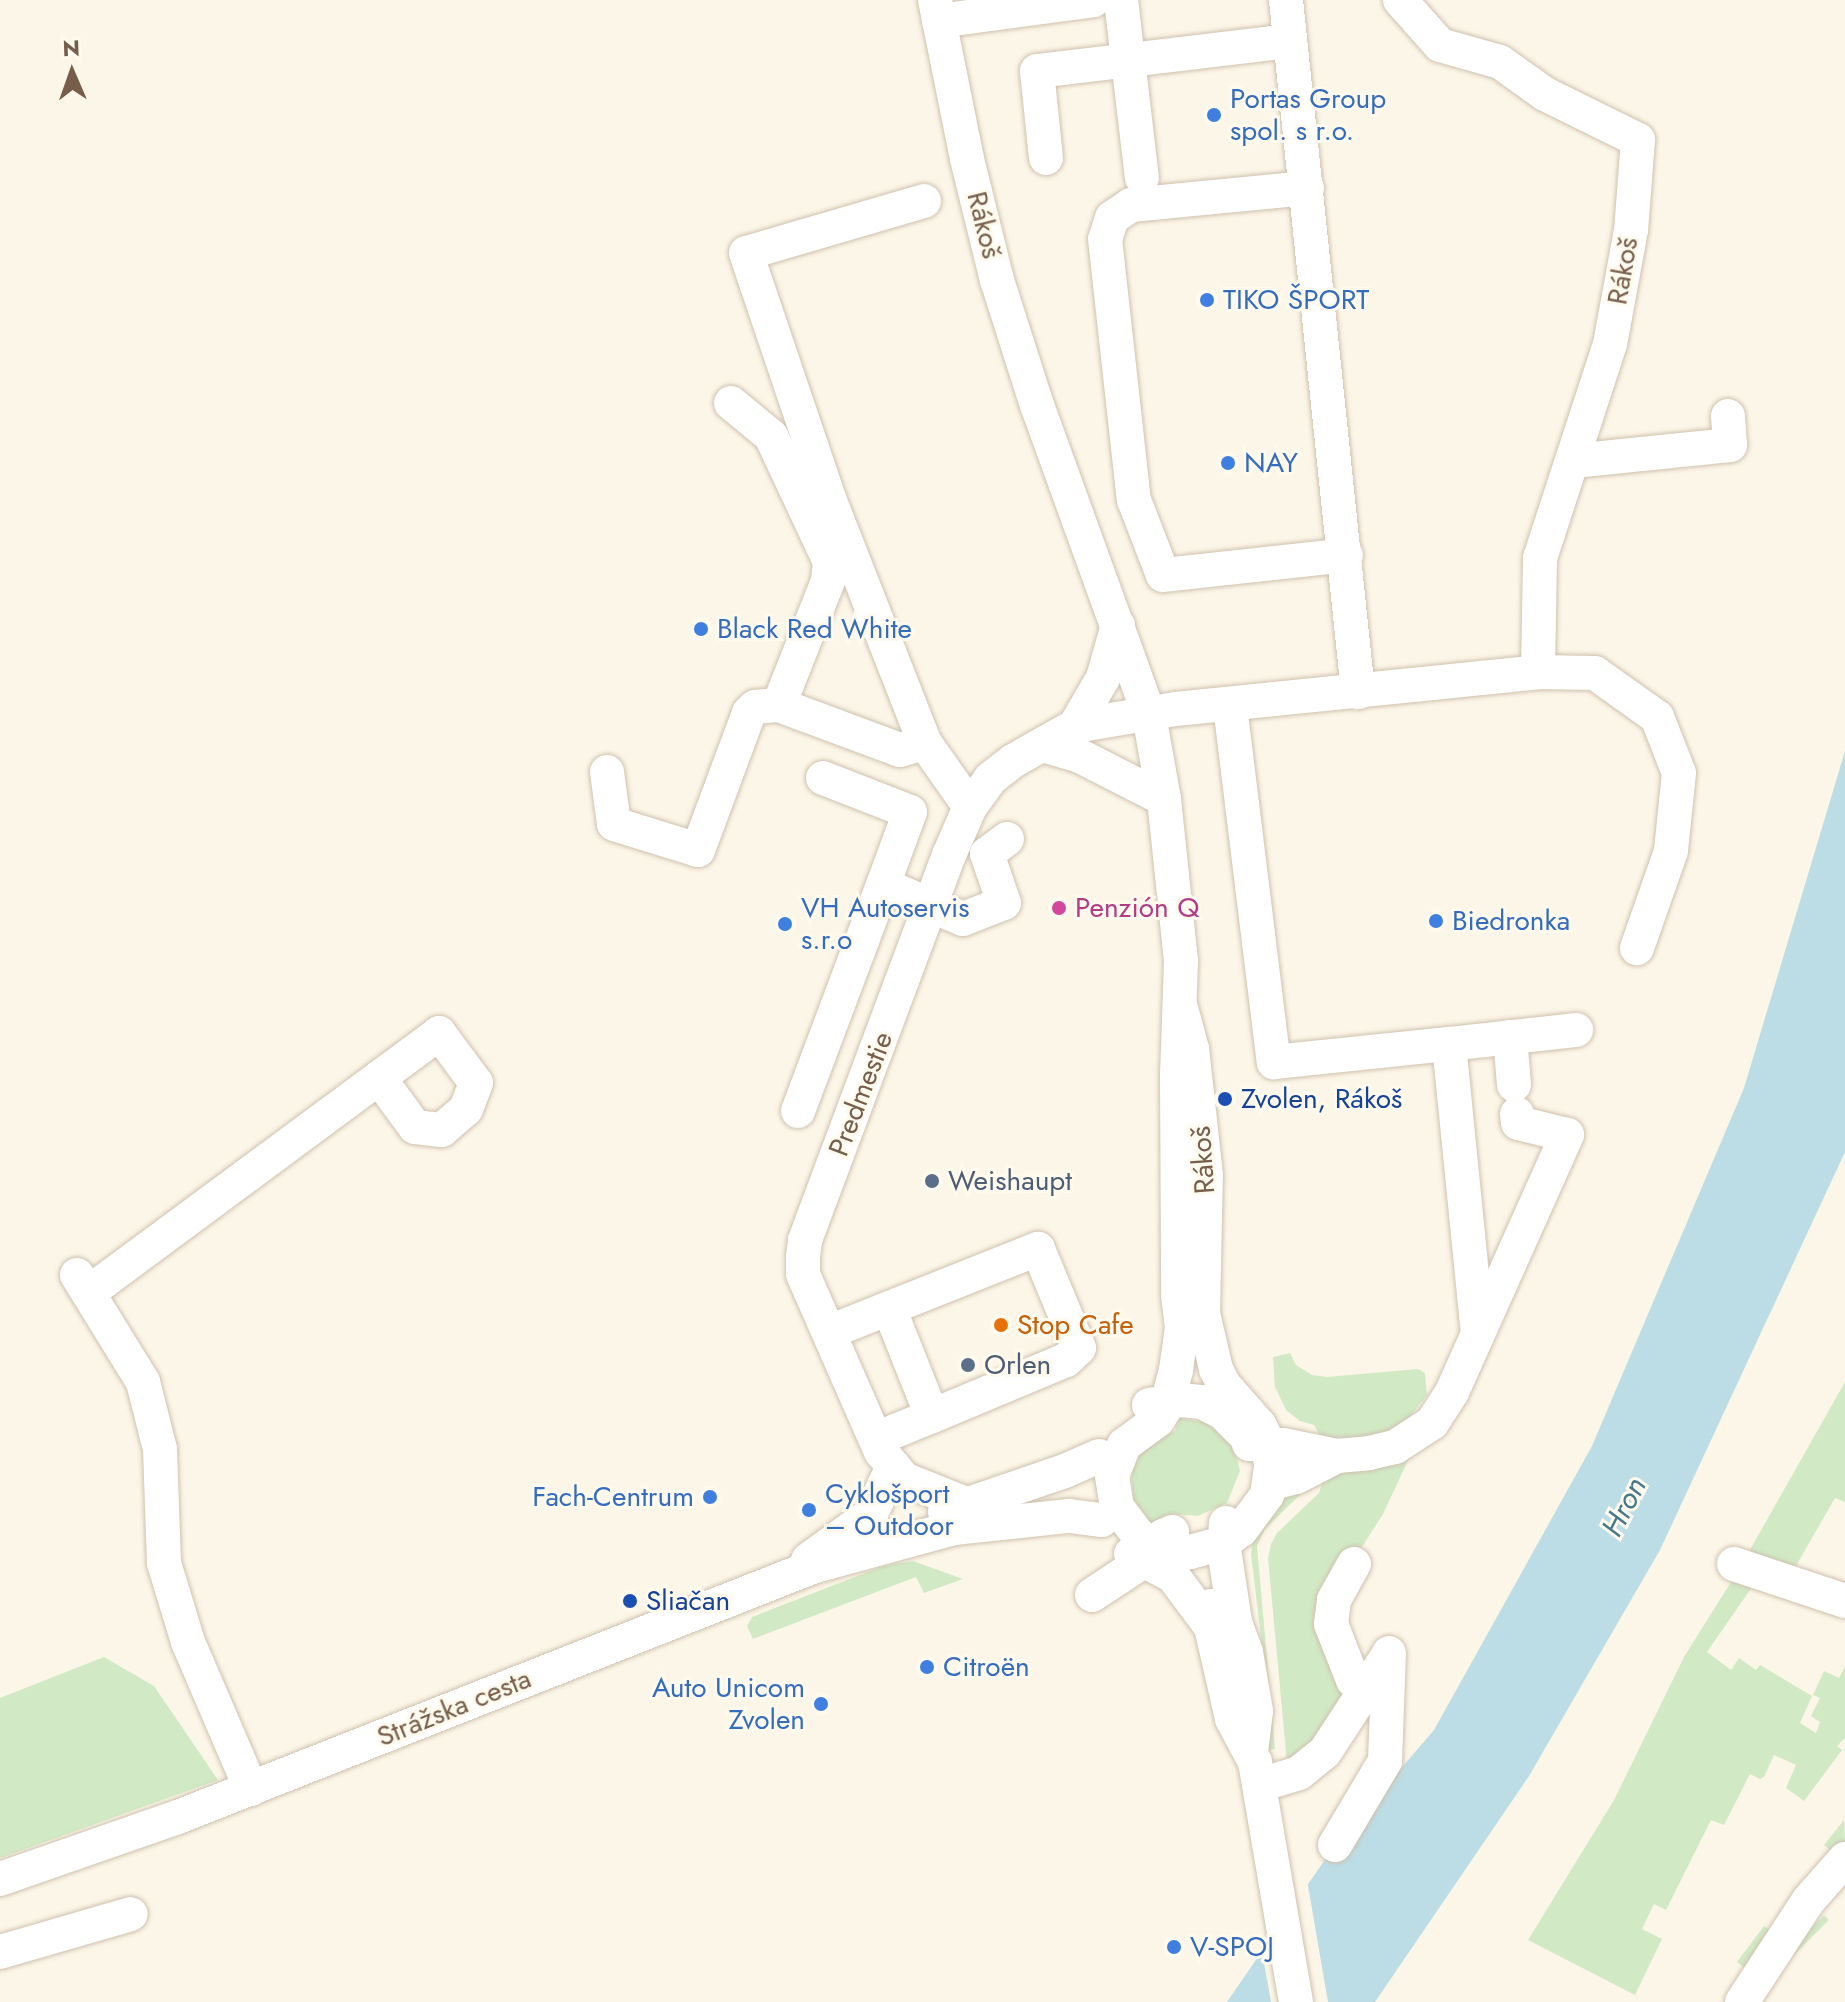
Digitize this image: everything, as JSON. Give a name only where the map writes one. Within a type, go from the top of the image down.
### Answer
[{"type":"street","points":[[937,10],[1094,0]]},
{"type":"street","points":[[1121,0],[1142,178]]},
{"type":"street","points":[[1286,0],[1358,692]]},
{"type":"street","name":"Rákoš","points":[[1400,0],[1440,45],[1500,62],[1545,94],[1638,140],[1631,230],[1610,344],[1540,558],[1538,672]]},
{"type":"street","name":"Rákoš","points":[[937,10],[997,280],[1037,405],[1149,715],[1164,799],[1175,892],[1181,1008],[1177,1076],[1190,1304],[1197,1335],[1198,1370],[1213,1407]]},
{"type":"street","points":[[1046,158],[1037,71],[1290,41]]},
{"type":"street","points":[[1307,188],[1131,205],[1112,218],[1105,233],[1108,270],[1134,500],[1163,575],[1346,555]]},
{"type":"street","points":[[924,201],[746,253],[830,501],[925,743],[970,807]]},
{"type":"street","points":[[731,403],[771,436],[830,562],[828,581],[779,705]]},
{"type":"street","points":[[1573,461],[1659,465],[1730,445],[1728,416]]},
{"type":"street","name":"Predmestie","points":[[1075,726],[1103,678],[1118,625]]},
{"type":"street","points":[[1149,715],[1176,709],[1230,706],[1538,672],[1595,673],[1657,717],[1679,773],[1671,851],[1637,948]]},
{"type":"street","points":[[607,772],[614,824],[698,850],[749,713],[755,707],[779,705],[900,750],[925,743]]},
{"type":"street","points":[[1230,706],[1274,1062],[1576,1030]]},
{"type":"street","name":"Predmestie","points":[[891,1461],[803,1274],[805,1240],[970,807],[990,779],[1075,726],[1149,715]]},
{"type":"street","points":[[1042,745],[1078,755],[1164,799]]},
{"type":"street","points":[[798,1111],[910,812],[823,778]]},
{"type":"street","points":[[883,885],[963,919],[1004,903],[987,854],[1007,839]]},
{"type":"street","points":[[1258,1444],[1337,1456],[1395,1447],[1432,1423],[1452,1392],[1567,1135],[1518,1123],[1510,1037]]},
{"type":"street","points":[[1449,1044],[1478,1332]]},
{"type":"street","points":[[251,1789],[188,1642],[164,1563],[160,1449],[143,1382],[82,1284],[379,1078]]},
{"type":"street","points":[[787,1576],[871,1514],[891,1461],[932,1416],[1066,1360],[1079,1348],[1032,1273],[1038,1249],[893,1318]]},
{"type":"street","points":[[829,1332],[981,1294]]},
{"type":"street","name":"Rákoš","points":[[1157,1404],[1190,1304]]},
{"type":"street","name":"Rákoš","points":[[1190,1304],[1216,1369],[1232,1396],[1250,1411],[1258,1444]]},
{"type":"street","points":[[893,1318],[932,1416]]},
{"type":"street","points":[[1107,1516],[1099,1456],[1120,1423],[1157,1404],[1202,1402],[1231,1418],[1258,1444],[1269,1484],[1256,1514],[1230,1532],[1175,1531],[1160,1553],[1092,1595],[1113,1491],[1116,1461],[1134,1435],[1158,1420],[1157,1404]]},
{"type":"street","points":[[1251,1750],[1256,1711],[1246,1652],[1235,1622],[1230,1532],[1247,1496],[1258,1444]]},
{"type":"street","name":"Strážska cesta","points":[[0,1879],[113,1842],[251,1789],[787,1576],[900,1541],[1099,1456]]},
{"type":"street","points":[[1269,1484],[1296,1477],[1337,1456]]},
{"type":"street","points":[[891,1461],[960,1516]]},
{"type":"street","points":[[891,1461],[908,1502],[900,1541]]},
{"type":"street","name":"Strážska cesta","points":[[960,1516],[1032,1501],[1107,1516]]},
{"type":"street","points":[[1107,1516],[1137,1534],[1160,1553],[1197,1567],[1205,1582],[1211,1627],[1232,1719],[1251,1750],[1260,1785],[1296,2002]]},
{"type":"street","points":[[1354,1564],[1334,1600],[1331,1624],[1353,1680],[1365,1691]]},
{"type":"street","points":[[1734,1564],[1845,1601]]},
{"type":"street","points":[[1260,1785],[1299,1773],[1325,1752],[1389,1653],[1385,1761],[1335,1845]]},
{"type":"street","points":[[1742,2002],[1808,1901],[1845,1859]]},
{"type":"street","points":[[0,1952],[131,1914]]},
{"type":"green space","points":[[1290,1353],[1296,1365],[1312,1375],[1327,1377],[1418,1369],[1425,1373],[1427,1395],[1404,1425],[1375,1436],[1322,1440],[1314,1425],[1300,1421],[1286,1410],[1275,1387],[1273,1357]]},
{"type":"green space","points":[[1845,1382],[1845,1502],[1835,1498],[1793,1571],[1747,1555]]},
{"type":"green space","points":[[1179,1418],[1209,1423],[1233,1441],[1240,1471],[1227,1503],[1198,1516],[1174,1514],[1155,1528],[1133,1499],[1132,1472],[1143,1447],[1175,1431]]},
{"type":"green space","points":[[1411,1454],[1383,1514],[1326,1603],[1349,1694],[1338,1722],[1287,1763],[1268,1558],[1271,1544],[1277,1533],[1319,1493],[1325,1475]]},
{"type":"green space","points":[[1310,1485],[1265,1529],[1257,1546],[1275,1749],[1269,1750],[1266,1679],[1251,1554],[1253,1538],[1276,1501]]},
{"type":"green space","points":[[913,1561],[963,1579],[924,1593],[916,1577],[753,1639],[747,1626],[752,1617],[883,1566]]},
{"type":"green space","points":[[1731,1582],[1752,1587],[1707,1652],[1731,1670],[1739,1658],[1756,1670],[1760,1665],[1812,1696],[1800,1723],[1816,1733],[1820,1722],[1811,1716],[1820,1698],[1813,1695],[1824,1671],[1839,1678],[1845,1666],[1845,1738],[1837,1746],[1842,1750],[1804,1801],[1786,1788],[1796,1765],[1774,1755],[1764,1777],[1760,1779],[1750,1774],[1724,1825],[1711,1820],[1666,1910],[1654,1904],[1642,1929],[1662,1939],[1635,1995],[1528,1940],[1614,1800],[1684,1657]]},
{"type":"green space","points":[[104,1657],[154,1686],[218,1780],[0,1858],[0,1698]]},
{"type":"green space","points":[[1844,1820],[1845,1842],[1838,1856],[1824,1845]]},
{"type":"green space","points":[[1824,1915],[1829,1920],[1765,1984],[1760,1979]]},
{"type":"green space","points":[[1764,1926],[1776,1935],[1749,1971],[1737,1962]]},
{"type":"water","name":"Hron","points":[[1845,751],[1845,1152],[1660,1550],[1529,1776],[1375,2002],[1227,2002],[1335,1845],[1434,1730],[1592,1446],[1744,1088]]},
{"type":"pier","points":[[1307,1880],[1328,2002],[1271,2002],[1261,1946]]},
{"type":"place","name":"Portas Group spol. s r.o.","points":[[1214,115]]},
{"type":"place","name":"TIKO ŠPORT","points":[[1207,300]]},
{"type":"place","name":"NAY","points":[[1228,463]]},
{"type":"place","name":"Black Red White","points":[[701,629]]},
{"type":"place","name":"Penzión Q","points":[[1059,908]]},
{"type":"place","name":"Biedronka","points":[[1436,921]]},
{"type":"place","name":"VH Autoservis s.r.o","points":[[785,924]]},
{"type":"place","name":"Zvolen, Rákoš","points":[[1225,1099]]},
{"type":"place","name":"Weishaupt","points":[[932,1181]]},
{"type":"place","name":"Stop Cafe","points":[[1001,1325]]},
{"type":"place","name":"Orlen","points":[[968,1365]]},
{"type":"place","name":"Fach-Centrum","points":[[710,1497]]},
{"type":"place","name":"Cyklošport – Outdoor","points":[[809,1510]]},
{"type":"place","name":"Sliačan","points":[[630,1601]]},
{"type":"place","name":"Citroën","points":[[927,1667]]},
{"type":"place","name":"Auto Unicom Zvolen","points":[[821,1704]]},
{"type":"place","name":"V-SPOJ","points":[[1174,1947]]}]
